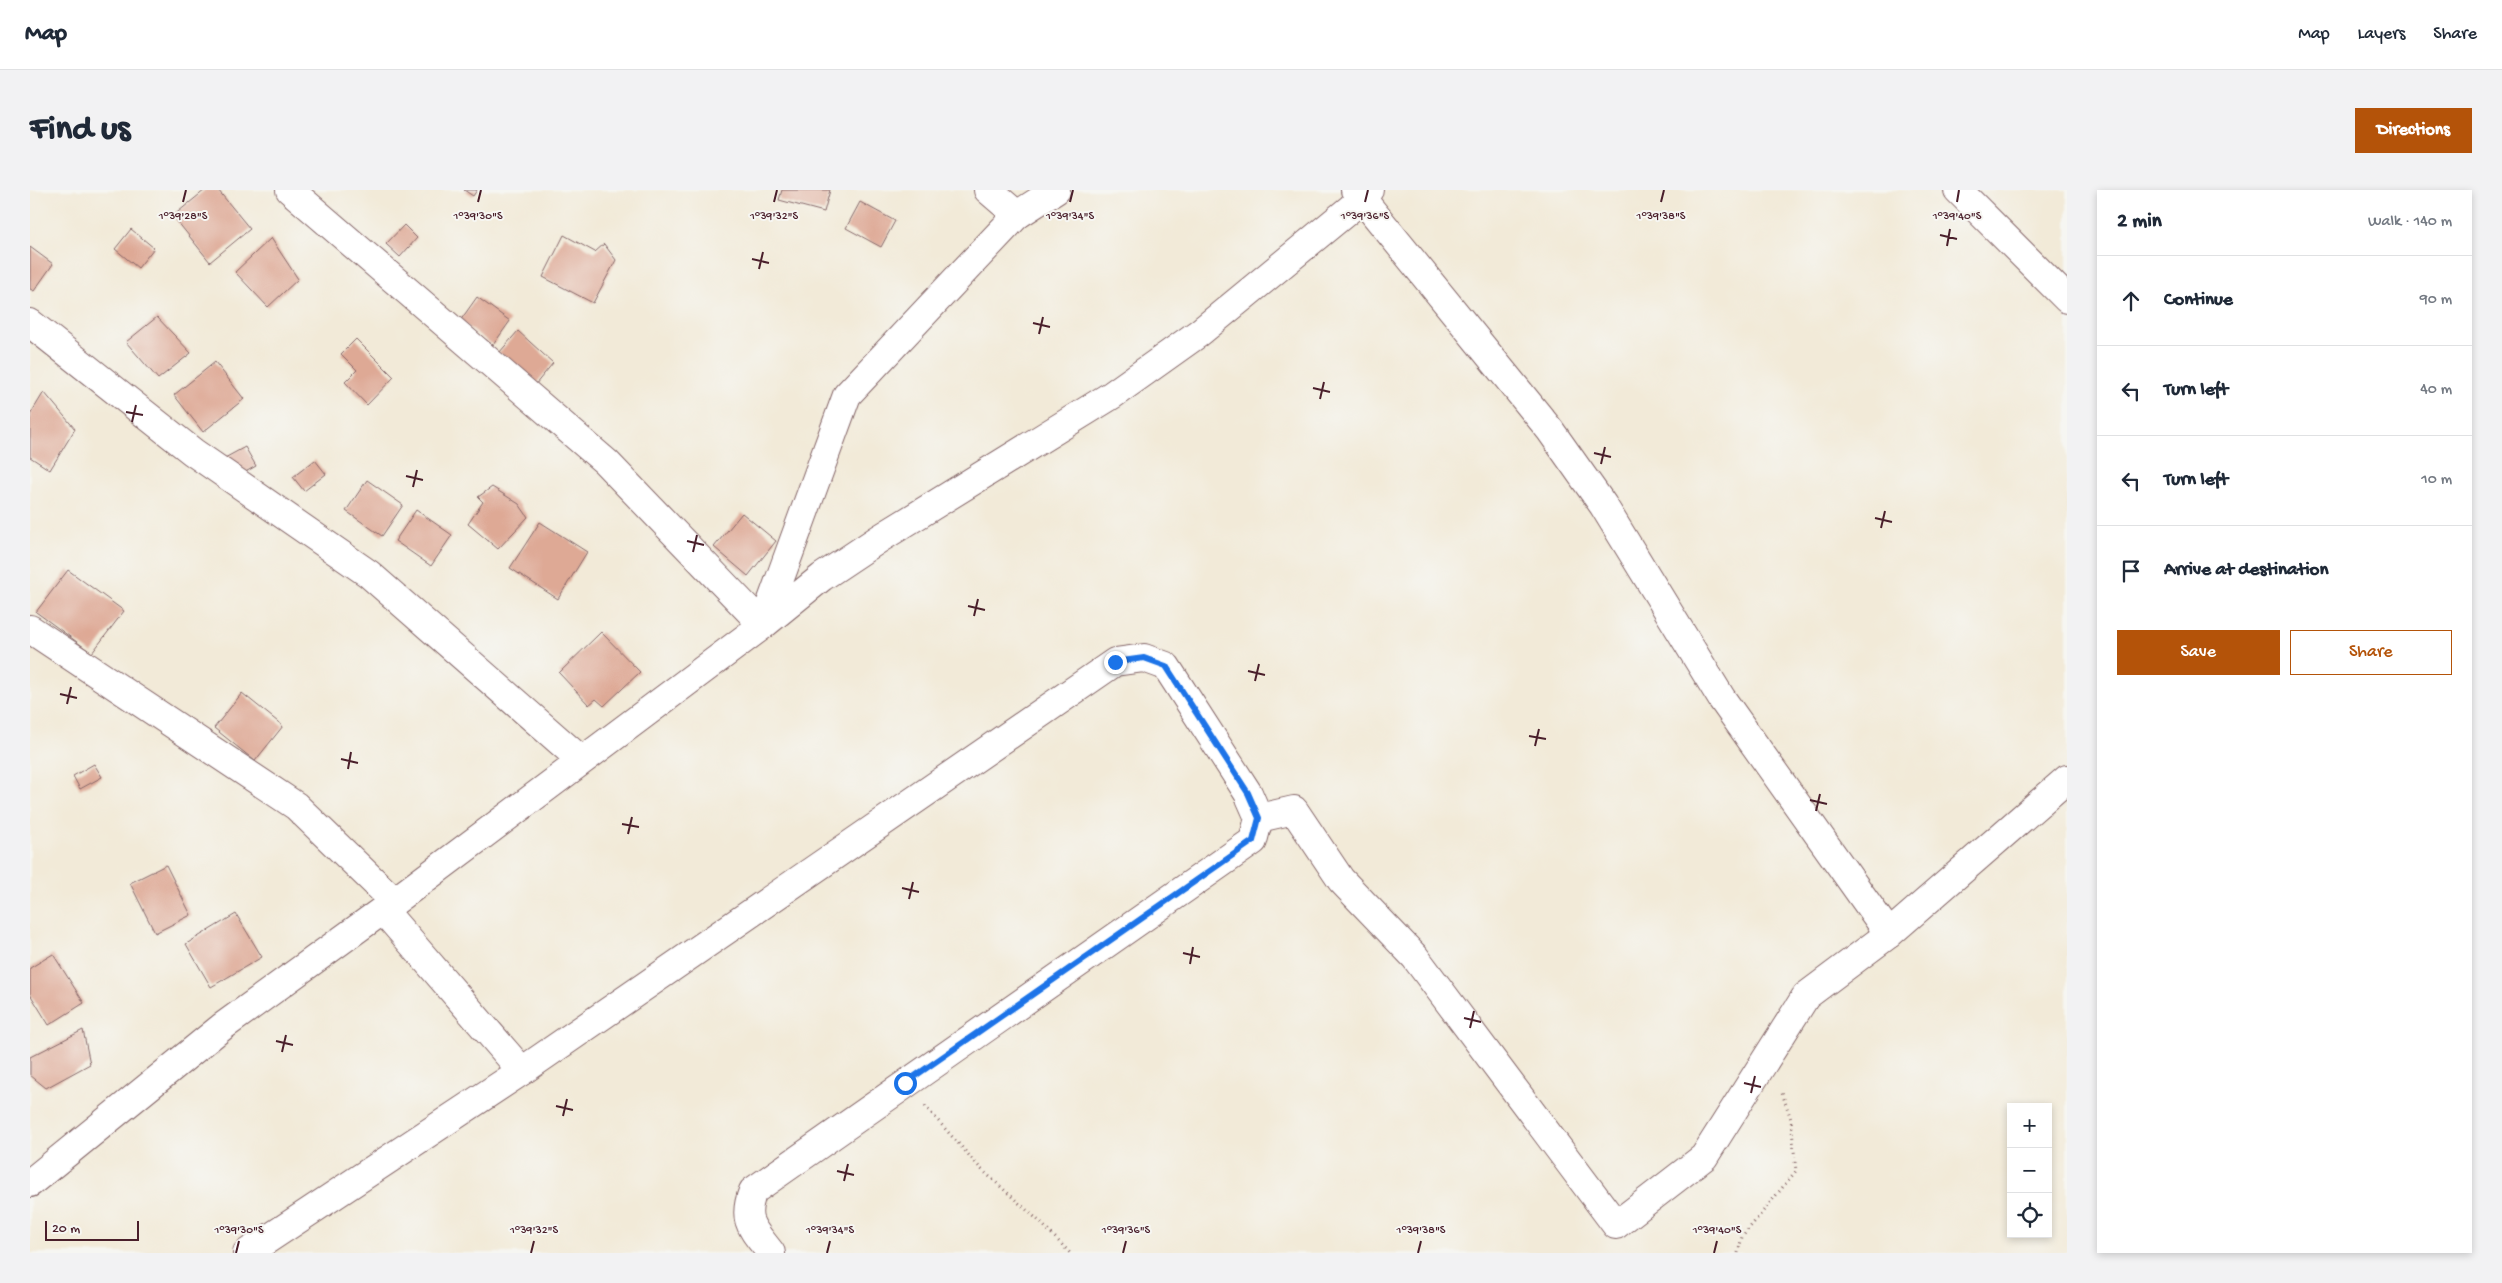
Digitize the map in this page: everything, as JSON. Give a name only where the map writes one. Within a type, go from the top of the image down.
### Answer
[{"type":"street","points":[[290,190],[606,462],[763,625]]},
{"type":"street","points":[[988,190],[1017,215]]},
{"type":"street","points":[[763,625],[847,395],[1017,215],[1056,190]]},
{"type":"street","points":[[1958,190],[2067,299]]},
{"type":"street","points":[[30,1182],[222,1027],[388,906],[763,625],[822,577],[879,539],[1112,394],[1199,333],[1362,193],[1550,430],[1603,505],[1722,699],[1889,934]]},
{"type":"street","points":[[30,323],[193,452],[368,574],[581,760]]},
{"type":"street","points":[[30,629],[296,806],[388,906],[522,1071]]},
{"type":"street","points":[[247,1253],[522,1071],[1115,662],[1144,658],[1166,666],[1248,793],[1259,818],[1253,841],[753,1191],[746,1207],[750,1225],[771,1253]]},
{"type":"street","points":[[1259,818],[1294,810],[1341,880],[1415,957],[1616,1225],[1704,1157],[1806,996],[1889,934],[2067,779]]},
{"type":"path","points":[[1738,1253],[1742,1237],[1796,1172],[1791,1119],[1769,1055]]},
{"type":"path","points":[[905,1083],[981,1169],[1039,1221],[1070,1253]]},
{"type":"building","points":[[205,190],[218,190],[250,229],[210,262],[173,216]]},
{"type":"building","points":[[464,190],[477,190],[473,196]]},
{"type":"building","points":[[782,190],[830,190],[824,212],[779,200]]},
{"type":"building","points":[[860,202],[895,221],[881,247],[846,228]]},
{"type":"building","points":[[404,225],[417,238],[400,257],[386,244]]},
{"type":"building","points":[[131,229],[154,248],[138,268],[115,249]]},
{"type":"building","points":[[564,235],[595,252],[604,244],[616,260],[593,303],[543,277]]},
{"type":"building","points":[[271,238],[298,279],[268,307],[235,272]]},
{"type":"building","points":[[30,247],[53,264],[34,291],[30,289]]},
{"type":"building","points":[[477,297],[510,321],[493,345],[460,321]]},
{"type":"building","points":[[157,317],[191,353],[158,379],[126,342]]},
{"type":"building","points":[[518,331],[553,363],[535,385],[499,353]]},
{"type":"building","points":[[356,339],[394,377],[367,405],[345,382],[357,370],[341,354]]},
{"type":"building","points":[[215,362],[244,399],[203,432],[174,395]]},
{"type":"building","points":[[44,392],[75,429],[50,470],[30,457],[30,415]]},
{"type":"building","points":[[245,447],[256,466],[233,479],[223,459]]},
{"type":"building","points":[[315,460],[326,474],[304,491],[293,477]]},
{"type":"building","points":[[367,480],[403,505],[382,536],[346,511]]},
{"type":"building","points":[[492,487],[519,504],[528,517],[498,549],[468,524],[483,502],[478,497]]},
{"type":"building","points":[[416,510],[452,535],[431,566],[395,541]]},
{"type":"building","points":[[742,513],[776,541],[748,576],[714,547]]},
{"type":"building","points":[[540,522],[587,552],[558,599],[510,568]]},
{"type":"building","points":[[68,570],[124,611],[92,653],[36,612]]},
{"type":"building","points":[[601,632],[640,672],[604,706],[596,699],[589,705],[559,673]]},
{"type":"building","points":[[242,693],[283,726],[255,761],[214,728]]},
{"type":"building","points":[[94,764],[102,777],[80,789],[73,776]]},
{"type":"building","points":[[166,865],[191,915],[155,933],[130,883]]},
{"type":"building","points":[[236,914],[262,957],[211,987],[186,944]]},
{"type":"building","points":[[53,954],[84,1003],[49,1025],[30,994],[30,968]]},
{"type":"building","points":[[83,1030],[90,1064],[46,1088],[30,1075],[30,1057]]},
{"type":"route","points":[[905,1083],[1253,841],[1259,818],[1248,793],[1166,666],[1144,658],[1115,662]]}]
